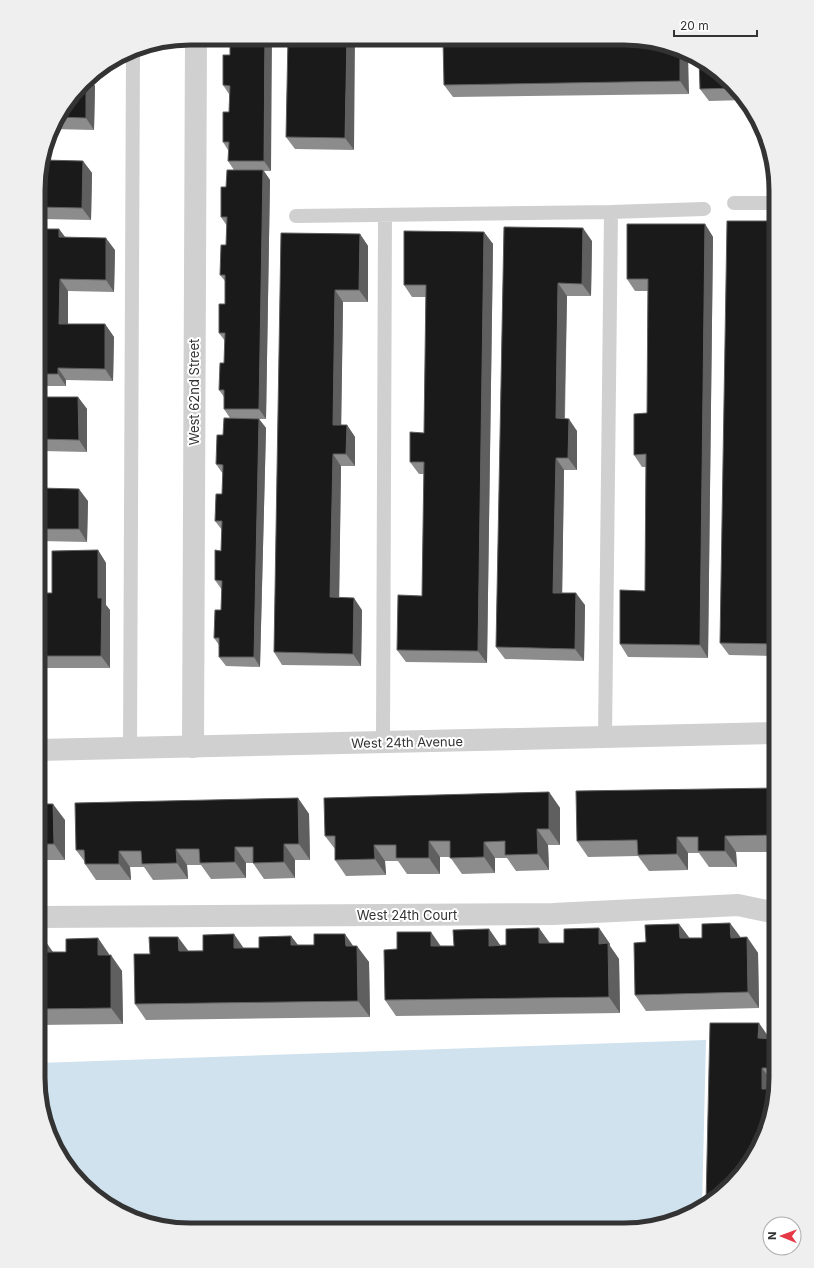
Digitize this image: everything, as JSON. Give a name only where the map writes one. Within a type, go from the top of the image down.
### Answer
[{"type":"street","name":"West 62nd Street","points":[[193,747],[196,45]]},
{"type":"street","name":"West 24th Avenue","points":[[45,750],[769,732]]},
{"type":"street","name":"West 24th Court","points":[[45,917],[553,914],[738,905],[769,912]]},
{"type":"lane","points":[[130,748],[133,57]]},
{"type":"lane","points":[[734,203],[769,203]]},
{"type":"lane","points":[[296,216],[611,212],[704,209]]},
{"type":"lane","points":[[605,737],[611,212]]},
{"type":"lane","points":[[383,742],[385,215]]},
{"type":"water","points":[[706,1040],[702,1201],[680,1212],[662,1218],[634,1223],[171,1222],[134,1212],[117,1204],[87,1181],[69,1159],[56,1134],[50,1116],[45,1088],[45,1063]]},
{"type":"building","points":[[230,45],[265,45],[264,161],[228,161],[229,142],[223,142],[223,112],[229,112],[230,86],[223,85],[223,55],[230,55]]},
{"type":"building","points":[[288,45],[347,45],[345,138],[286,137]]},
{"type":"building","points":[[443,45],[634,45],[662,50],[680,56],[680,81],[444,85]]},
{"type":"building","points":[[699,65],[728,88],[700,89]]},
{"type":"building","points":[[86,88],[86,118],[64,117]]},
{"type":"building","points":[[48,160],[83,161],[82,208],[45,207],[45,180]]},
{"type":"building","points":[[227,170],[263,170],[259,409],[224,409],[224,390],[219,390],[220,363],[224,363],[225,333],[219,333],[219,304],[225,304],[225,275],[220,275],[221,245],[226,245],[227,217],[221,217],[221,187],[226,187]]},
{"type":"building","points":[[727,221],[769,221],[769,644],[720,643]]},
{"type":"building","points":[[627,224],[705,224],[700,645],[620,644],[620,590],[645,591],[646,454],[634,455],[634,414],[647,413],[648,279],[627,279]]},
{"type":"building","points":[[504,227],[583,228],[582,284],[558,283],[556,418],[569,419],[568,458],[556,458],[553,593],[576,593],[575,649],[496,647]]},
{"type":"building","points":[[45,229],[59,229],[59,237],[106,238],[106,280],[60,279],[59,324],[105,324],[105,369],[58,368],[58,374],[45,374]]},
{"type":"building","points":[[404,231],[484,232],[478,651],[397,650],[398,595],[422,596],[424,462],[410,462],[410,432],[424,433],[426,285],[404,285]]},
{"type":"building","points":[[281,233],[360,234],[359,290],[335,290],[333,425],[347,425],[346,454],[333,454],[330,597],[354,598],[353,654],[274,652]]},
{"type":"building","points":[[45,397],[78,397],[79,440],[45,439]]},
{"type":"building","points":[[224,418],[259,419],[254,657],[219,657],[219,638],[214,638],[215,610],[221,610],[222,581],[215,580],[215,550],[221,551],[222,521],[215,521],[216,494],[222,494],[223,465],[216,464],[217,435],[223,435]]},
{"type":"building","points":[[45,488],[79,489],[79,529],[45,529]]},
{"type":"building","points":[[98,550],[98,598],[102,598],[101,656],[45,656],[45,593],[52,593],[52,551]]},
{"type":"building","points":[[769,788],[769,835],[725,836],[725,851],[698,851],[698,837],[677,837],[677,854],[638,855],[637,840],[577,841],[576,791]]},
{"type":"building","points":[[549,792],[549,829],[537,829],[538,854],[505,855],[505,841],[484,842],[484,857],[450,858],[450,841],[429,841],[429,858],[396,858],[396,845],[374,845],[375,859],[335,860],[335,836],[325,836],[324,798]]},
{"type":"building","points":[[298,798],[299,844],[284,844],[284,862],[253,863],[253,847],[235,847],[235,862],[200,863],[199,849],[176,849],[177,863],[142,864],[141,851],[119,851],[119,864],[85,864],[84,850],[76,850],[75,803]]},
{"type":"building","points":[[45,804],[53,804],[54,844],[45,844]]},
{"type":"building","points":[[730,923],[731,938],[747,937],[748,992],[635,995],[634,943],[646,942],[645,925],[679,924],[680,938],[702,938],[702,924]]},
{"type":"building","points":[[539,928],[539,943],[564,943],[564,929],[599,928],[599,944],[608,943],[609,997],[385,1000],[384,950],[397,949],[397,932],[431,932],[431,946],[454,946],[453,930],[489,929],[489,946],[506,945],[506,929]]},
{"type":"building","points":[[234,934],[234,948],[259,948],[259,937],[291,936],[291,945],[314,945],[314,934],[345,934],[346,946],[357,946],[358,1001],[135,1004],[134,954],[150,954],[149,937],[178,937],[179,951],[203,951],[203,935]]},
{"type":"building","points":[[98,938],[98,955],[111,955],[111,1008],[45,1009],[45,952],[66,952],[66,939]]},
{"type":"building","points":[[710,1023],[759,1023],[758,1038],[769,1039],[769,1068],[762,1068],[762,1089],[769,1089],[764,1116],[758,1134],[745,1159],[727,1181],[706,1198]]}]
